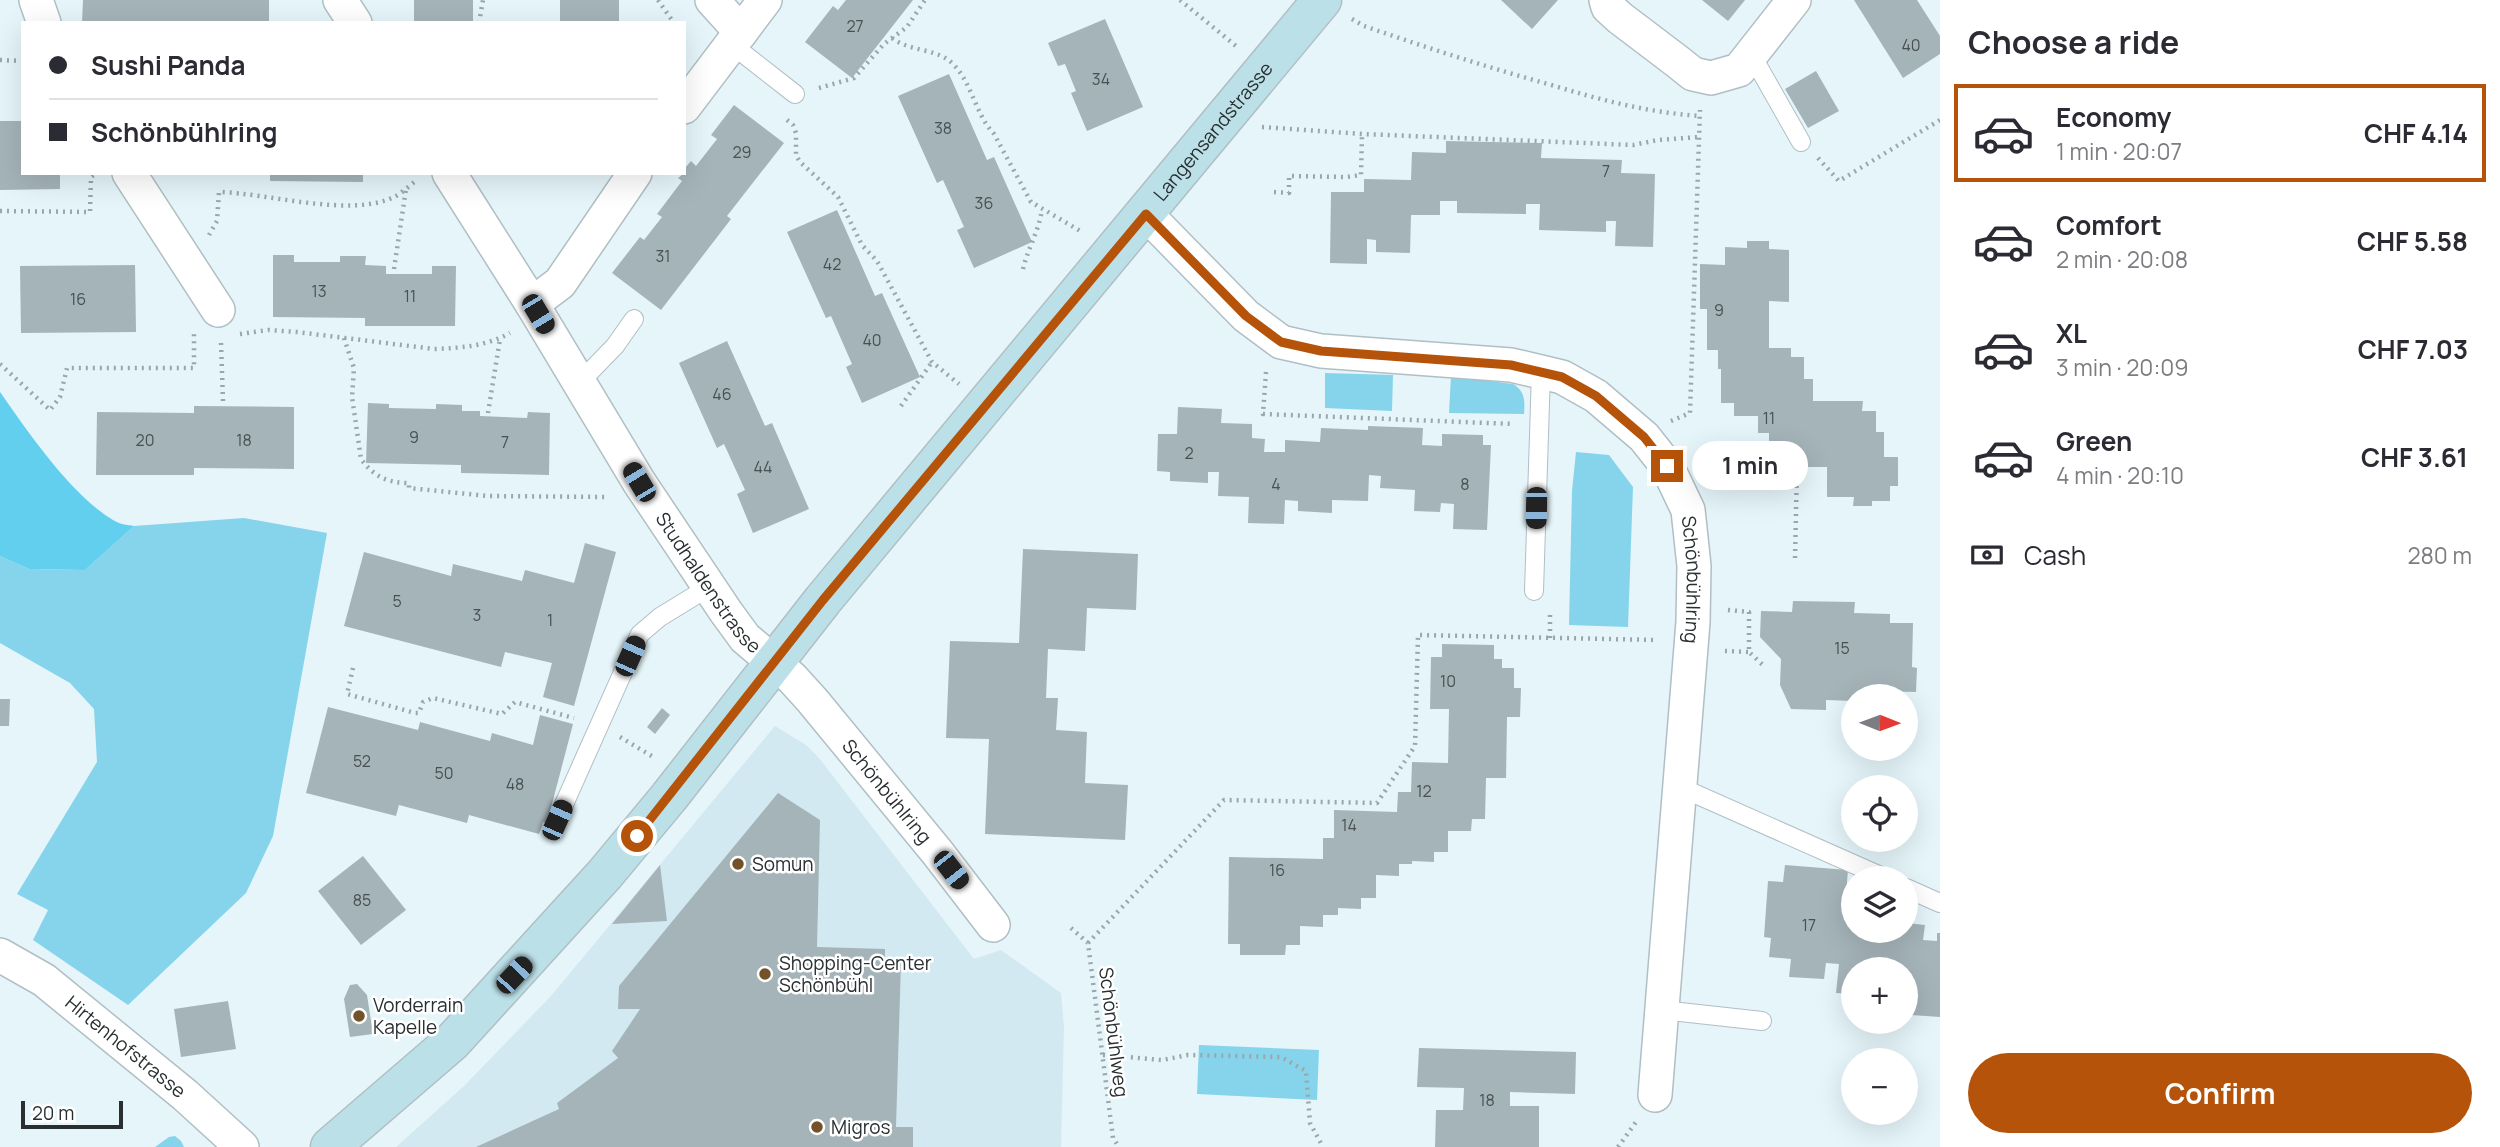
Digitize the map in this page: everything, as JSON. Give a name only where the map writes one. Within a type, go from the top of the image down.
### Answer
[{"type":"street","points":[[36,0],[43,21]]},
{"type":"street","points":[[340,0],[354,21]]},
{"type":"street","points":[[712,0],[736,38]]},
{"type":"street","points":[[686,104],[765,0]]},
{"type":"street","points":[[1606,0],[1608,7],[1620,18],[1693,74],[1711,78],[1739,70],[1794,0]]},
{"type":"street","name":"Langensandstrasse","points":[[330,1147],[452,1042],[530,959],[669,797],[823,600],[1264,70],[1336,8]]},
{"type":"street","points":[[130,175],[213,326]]},
{"type":"street","name":"Studhaldenstrasse","points":[[450,175],[639,482],[745,638],[775,663]]},
{"type":"street","points":[[532,304],[560,283],[634,175]]},
{"type":"street","name":"Schönbühlring","points":[[1146,214],[1246,316],[1281,342],[1321,351],[1511,365],[1562,377],[1596,396],[1644,437],[1667,466],[1688,510],[1694,566],[1693,622],[1682,788],[1655,1095]]},
{"type":"street","name":"Schönbühlring","points":[[775,663],[825,716],[993,925]]},
{"type":"street","name":"Hirtenhofstrasse","points":[[0,955],[44,980],[184,1095],[242,1147]]},
{"type":"lane","points":[[736,38],[796,94]]},
{"type":"lane","points":[[1751,54],[1801,142]]},
{"type":"lane","points":[[579,383],[614,346],[634,319]]},
{"type":"lane","points":[[1534,591],[1541,372]]},
{"type":"lane","points":[[557,820],[640,634],[660,617],[709,587]]},
{"type":"lane","points":[[1682,788],[1858,866]]},
{"type":"lane","points":[[1918,893],[1940,903]]},
{"type":"lane","points":[[1662,1010],[1762,1021]]},
{"type":"path","points":[[479,21],[483,0]]},
{"type":"path","points":[[658,0],[673,21]]},
{"type":"path","points":[[925,0],[907,27],[884,44],[855,78],[796,94],[781,116],[793,124],[796,133],[796,155],[800,162],[838,197],[862,245],[877,261],[932,362],[942,372],[988,403]]},
{"type":"path","points":[[1180,0],[1264,70]]},
{"type":"path","points":[[1336,8],[1364,26],[1477,64],[1627,107],[1666,114],[1700,116]]},
{"type":"path","points":[[892,38],[902,46],[945,57],[954,65],[1031,202],[1086,234],[1110,257]]},
{"type":"path","points":[[0,60],[21,61]]},
{"type":"path","points":[[1801,142],[1839,181],[1940,120]]},
{"type":"path","points":[[1258,127],[1633,145],[1658,140],[1699,139],[1690,413],[1664,424]]},
{"type":"path","points":[[1274,192],[1289,193],[1289,176],[1361,175],[1362,134]]},
{"type":"path","points":[[0,211],[90,212],[91,177]]},
{"type":"path","points":[[200,242],[209,236],[217,220],[219,192],[343,205],[383,200],[396,195],[416,181]]},
{"type":"path","points":[[394,269],[406,188]]},
{"type":"path","points":[[1023,268],[1028,249],[1039,228],[1042,209]]},
{"type":"path","points":[[0,364],[50,410],[60,397],[67,368],[194,368],[194,334],[213,326],[223,401]]},
{"type":"path","points":[[249,334],[268,330],[435,349],[492,343],[510,333]]},
{"type":"path","points":[[344,338],[354,368],[352,397],[362,459],[366,466],[385,481],[409,483],[409,488],[488,496],[613,497]]},
{"type":"path","points":[[488,414],[500,338]]},
{"type":"path","points":[[901,406],[932,362]]},
{"type":"path","points":[[1266,368],[1263,414],[1538,425]]},
{"type":"path","points":[[1693,465],[1797,467],[1795,558]]},
{"type":"path","points":[[1728,610],[1749,612],[1749,652]]},
{"type":"path","points":[[1088,943],[1224,800],[1377,803],[1415,746],[1418,635],[1667,640]]},
{"type":"path","points":[[1724,651],[1749,652],[1765,667]]},
{"type":"path","points":[[353,668],[347,695],[415,713],[419,713],[423,702],[433,698],[502,714],[515,702],[570,716]]},
{"type":"path","points":[[630,743],[655,758]]},
{"type":"path","name":"Schönbühlweg","points":[[1071,928],[1088,943],[1114,1138],[1119,1147]]},
{"type":"path","points":[[1103,1055],[1162,1060],[1188,1055],[1281,1057],[1307,1071],[1310,1123],[1323,1147]]},
{"type":"shaded area","points":[[1325,373],[1393,375],[1392,411],[1325,408]]},
{"type":"shaded area","points":[[1451,376],[1513,384],[1523,397],[1524,414],[1449,413]]},
{"type":"shaded area","points":[[0,392],[51,462],[82,495],[113,520],[134,526],[85,570],[29,569],[0,556]]},
{"type":"shaded area","points":[[1576,452],[1609,455],[1633,487],[1628,627],[1569,625],[1572,491]]},
{"type":"shaded area","points":[[244,518],[327,533],[273,836],[246,893],[128,1005],[33,940],[48,910],[17,894],[97,762],[94,709],[70,683],[0,643],[0,556],[29,569],[85,570],[134,526]]},
{"type":"shaded area","points":[[775,726],[806,745],[819,758],[974,959],[1001,950],[1061,993],[1064,1028],[1061,1147],[396,1147],[464,1086],[551,996]]},
{"type":"shaded area","points":[[1199,1045],[1319,1050],[1317,1100],[1197,1094]]},
{"type":"shaded area","points":[[175,1136],[184,1147],[155,1147],[169,1137]]},
{"type":"building","points":[[83,0],[269,0],[269,21],[82,21]]},
{"type":"building","points":[[414,0],[473,0],[473,21],[414,21]]},
{"type":"building","points":[[560,0],[619,0],[619,21],[560,21]]},
{"type":"building","points":[[846,0],[913,0],[852,78],[805,42],[833,6],[838,10]]},
{"type":"building","points":[[1501,0],[1558,0],[1532,29]]},
{"type":"building","points":[[1702,0],[1745,0],[1728,21]]},
{"type":"building","points":[[1854,0],[1917,0],[1940,36],[1940,54],[1903,78]]},
{"type":"building","points":[[1105,19],[1143,107],[1087,131],[1071,93],[1076,91],[1065,64],[1058,66],[1048,43]]},
{"type":"building","points":[[1816,71],[1839,111],[1808,128],[1785,89]]},
{"type":"building","points":[[949,74],[987,160],[994,157],[1032,242],[974,268],[957,230],[964,227],[943,180],[937,183],[898,96]]},
{"type":"building","points":[[734,105],[784,143],[727,216],[731,219],[661,310],[612,273],[640,237],[644,240],[662,217],[657,214],[682,181],[678,178],[686,175],[686,167],[691,161],[696,166],[717,139],[711,135]]},
{"type":"building","points":[[0,121],[21,121],[21,175],[60,175],[60,189],[0,190]]},
{"type":"building","points":[[1446,141],[1542,143],[1541,158],[1622,160],[1621,173],[1655,174],[1653,247],[1615,246],[1616,221],[1606,221],[1606,232],[1539,230],[1540,204],[1526,204],[1526,214],[1457,213],[1457,201],[1440,201],[1440,215],[1411,215],[1410,253],[1376,252],[1376,240],[1367,239],[1367,264],[1330,263],[1331,192],[1364,192],[1364,179],[1411,180],[1412,152],[1446,153]]},
{"type":"building","points":[[270,175],[363,175],[363,182],[270,181]]},
{"type":"building","points":[[837,210],[875,296],[882,293],[920,377],[862,403],[846,367],[852,364],[831,316],[826,318],[787,232]]},
{"type":"building","points":[[1747,241],[1769,241],[1769,249],[1789,250],[1789,302],[1769,301],[1769,348],[1791,348],[1791,357],[1804,357],[1804,379],[1813,379],[1813,401],[1863,401],[1862,411],[1876,411],[1876,432],[1884,432],[1884,457],[1898,457],[1898,486],[1890,486],[1890,501],[1872,501],[1872,506],[1853,506],[1854,497],[1827,497],[1827,467],[1803,467],[1802,455],[1791,454],[1791,445],[1769,445],[1769,433],[1758,433],[1758,416],[1734,416],[1734,403],[1721,403],[1718,350],[1707,350],[1707,309],[1700,309],[1700,264],[1725,265],[1725,247],[1747,248]]},
{"type":"building","points":[[273,255],[294,255],[294,262],[340,262],[340,256],[366,256],[365,265],[386,266],[386,274],[432,274],[432,266],[456,266],[455,326],[365,326],[365,318],[273,317]]},
{"type":"building","points":[[135,265],[136,332],[21,333],[20,266]]},
{"type":"building","points":[[727,341],[765,426],[772,423],[809,509],[753,533],[737,494],[745,490],[724,444],[717,448],[679,363]]},
{"type":"building","points":[[368,403],[389,404],[389,408],[436,409],[436,404],[462,405],[462,411],[480,411],[480,416],[527,418],[528,412],[550,413],[549,475],[461,473],[461,465],[366,463]]},
{"type":"building","points":[[194,406],[294,407],[294,469],[194,468],[194,475],[96,475],[97,412],[194,413]]},
{"type":"building","points":[[1178,407],[1222,409],[1221,423],[1252,424],[1252,438],[1265,439],[1264,452],[1285,452],[1285,440],[1320,442],[1321,428],[1423,428],[1422,445],[1442,446],[1442,434],[1483,435],[1483,445],[1491,445],[1487,530],[1453,529],[1454,504],[1441,503],[1440,512],[1414,511],[1415,490],[1380,488],[1381,476],[1369,475],[1368,501],[1332,500],[1332,513],[1298,511],[1298,501],[1285,500],[1284,524],[1248,523],[1249,497],[1218,496],[1219,472],[1208,472],[1208,483],[1170,481],[1170,472],[1157,471],[1158,434],[1177,434]]},
{"type":"building","points":[[585,543],[616,552],[574,706],[543,697],[552,663],[505,652],[501,667],[344,626],[364,552],[451,576],[453,564],[522,581],[525,570],[574,583]]},
{"type":"building","points":[[1023,549],[1138,554],[1136,610],[1087,608],[1085,651],[1048,649],[1046,698],[1058,698],[1056,730],[1087,732],[1085,783],[1128,785],[1125,840],[985,834],[989,739],[946,738],[950,641],[1019,643]]},
{"type":"building","points":[[1793,601],[1855,602],[1854,613],[1890,614],[1890,623],[1913,623],[1912,667],[1917,668],[1916,684],[1841,684],[1841,701],[1826,700],[1826,710],[1791,709],[1780,685],[1781,659],[1760,637],[1761,611],[1792,612]]},
{"type":"building","points":[[1442,644],[1494,645],[1494,659],[1502,659],[1502,668],[1514,668],[1514,688],[1521,688],[1520,717],[1507,717],[1506,778],[1486,778],[1485,819],[1472,819],[1471,831],[1448,831],[1448,852],[1434,852],[1434,862],[1412,861],[1412,864],[1399,864],[1399,876],[1376,875],[1376,898],[1361,898],[1361,909],[1338,908],[1338,915],[1323,915],[1323,927],[1300,926],[1300,945],[1286,945],[1285,955],[1240,955],[1240,944],[1228,944],[1229,857],[1323,859],[1323,838],[1334,838],[1334,810],[1397,812],[1398,792],[1411,792],[1412,762],[1448,763],[1449,709],[1430,709],[1431,657],[1442,657]]},
{"type":"building","points":[[0,699],[10,699],[9,726],[0,726]]},
{"type":"building","points":[[328,707],[418,730],[420,722],[490,741],[492,733],[533,745],[540,715],[573,724],[547,823],[543,822],[539,834],[469,815],[467,823],[399,805],[396,816],[306,793]]},
{"type":"building","points":[[662,708],[670,715],[655,734],[647,727]]},
{"type":"building","name":"Shopping-Center Schönbühl","points":[[778,793],[820,820],[817,947],[885,949],[885,962],[901,962],[896,1127],[913,1127],[913,1147],[476,1147],[559,1109],[557,1103],[618,1058],[612,1051],[640,1009],[618,1009],[619,986]]},
{"type":"building","points":[[363,856],[406,910],[361,945],[318,891]]},
{"type":"building","points":[[660,865],[667,921],[612,924]]},
{"type":"building","points":[[1785,865],[1841,869],[1841,943],[1918,943],[1918,924],[1925,925],[1923,940],[1937,941],[1937,933],[1940,933],[1940,1017],[1918,1015],[1918,957],[1841,957],[1841,993],[1836,993],[1839,964],[1826,963],[1824,979],[1789,977],[1791,959],[1769,957],[1771,938],[1764,937],[1768,881],[1783,882]]},
{"type":"building","name":"Vorderrain Kapelle","points":[[357,984],[367,995],[373,1034],[350,1037],[344,999],[350,985]]},
{"type":"building","points":[[228,1001],[236,1049],[181,1057],[174,1009]]},
{"type":"building","points":[[1419,1048],[1576,1052],[1575,1094],[1510,1092],[1510,1106],[1539,1106],[1539,1147],[1435,1147],[1436,1110],[1463,1110],[1464,1088],[1417,1087]]},
{"type":"place","name":"Somun","points":[[738,864]]},
{"type":"place","name":"Shopping-Center Schönbühl","points":[[765,974]]},
{"type":"place","name":"Vorderrain Kapelle","points":[[359,1016]]},
{"type":"place","name":"Migros","points":[[817,1127]]},
{"type":"route","points":[[637,836],[823,600],[1146,214],[1246,316],[1281,342],[1321,351],[1511,365],[1562,377],[1596,396],[1644,437],[1667,466]]}]
